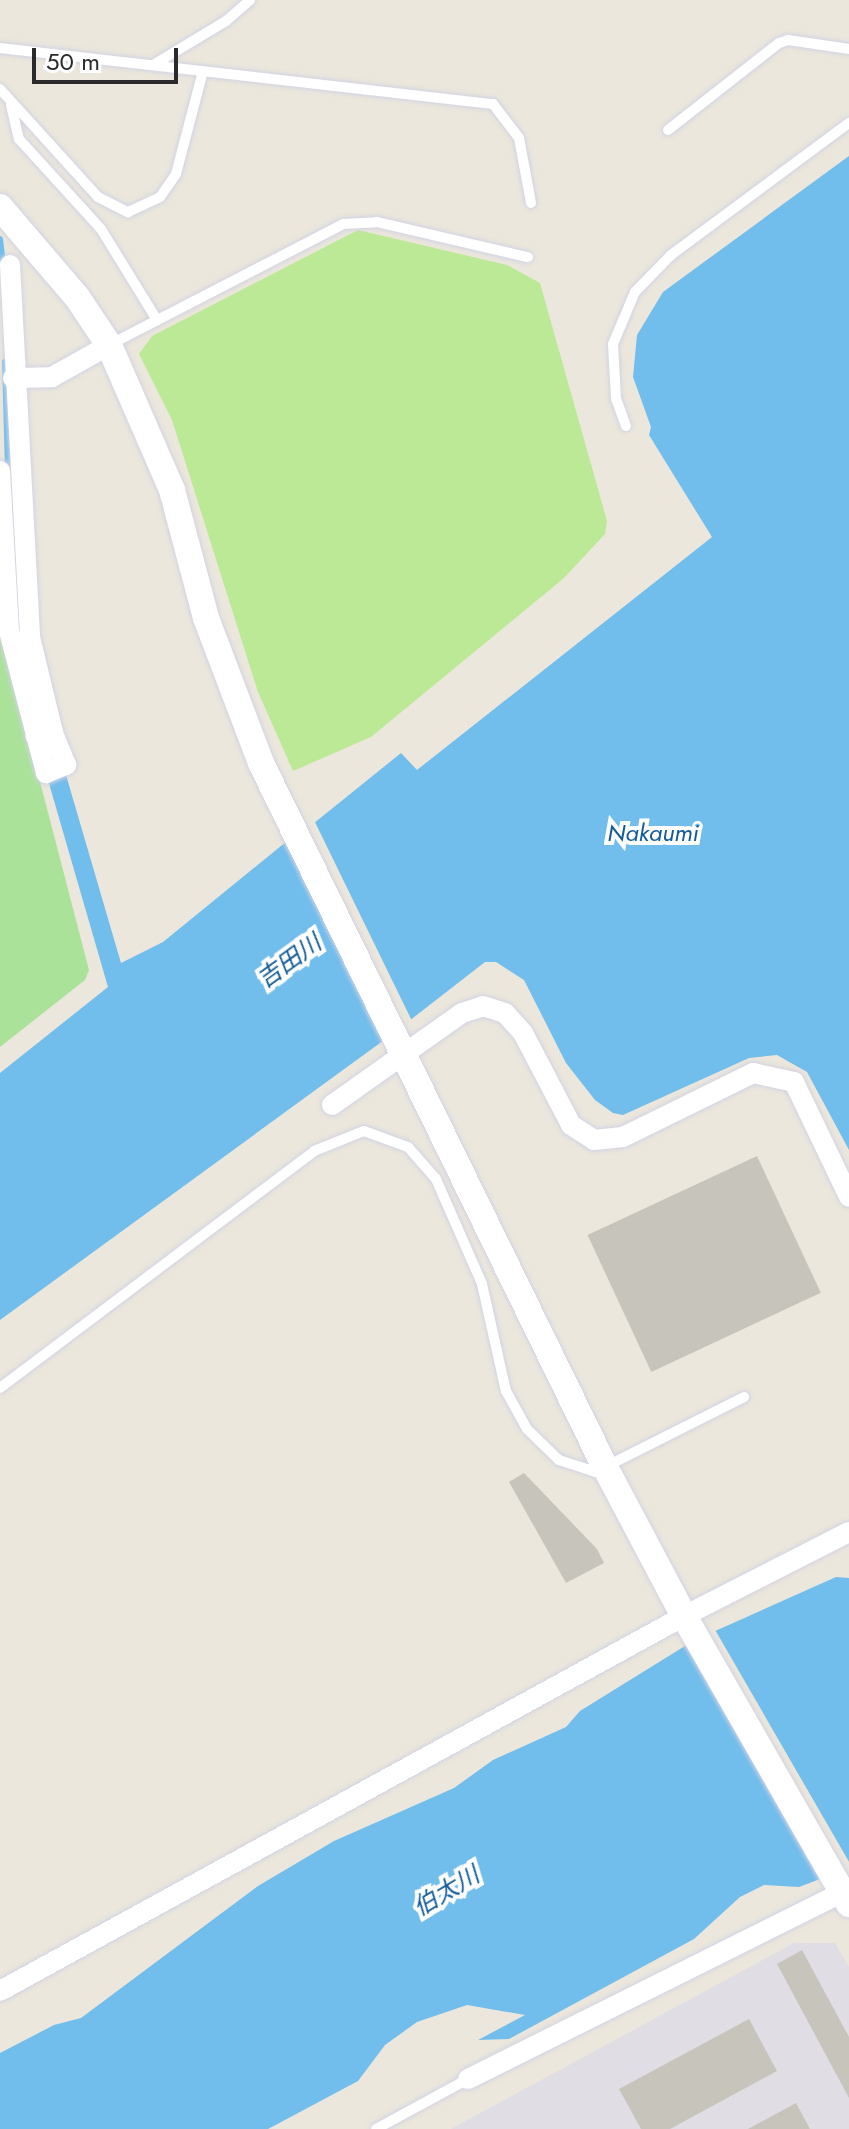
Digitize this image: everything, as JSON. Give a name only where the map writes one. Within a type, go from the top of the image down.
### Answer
[{"type":"street","points":[[1,209],[77,297],[109,345],[172,490],[206,618],[261,763],[403,1046],[605,1467],[684,1616],[847,1895],[468,2079]]},
{"type":"street","points":[[10,265],[13,378],[6,477],[9,631],[45,734],[46,773],[58,768]]},
{"type":"street","points":[[13,378],[52,377],[109,345]]},
{"type":"street","points":[[332,1105],[403,1046],[470,1009],[483,1006],[505,1013],[523,1033],[571,1125],[594,1140],[623,1137],[753,1073],[774,1074],[794,1082],[809,1105],[849,1197]]},
{"type":"street","points":[[0,1991],[684,1616],[849,1532]]},
{"type":"lane","points":[[153,65],[226,21],[250,0]]},
{"type":"lane","points":[[668,130],[779,43],[788,40],[849,49]]},
{"type":"lane","points":[[0,48],[493,104],[519,138],[531,203]]},
{"type":"lane","points":[[0,89],[98,197],[128,212],[160,197],[176,174],[192,131],[203,71]]},
{"type":"lane","points":[[11,103],[19,139],[101,229],[157,320]]},
{"type":"lane","points":[[626,426],[616,399],[613,344],[635,292],[671,255],[849,123]]},
{"type":"lane","points":[[109,345],[354,222],[528,257]]},
{"type":"lane","points":[[0,1388],[314,1151],[349,1133],[378,1132],[422,1160],[444,1194],[490,1306],[506,1391],[527,1429],[572,1468],[585,1472],[605,1467],[744,1397]]},
{"type":"lane","points":[[376,2129],[468,2079]]},
{"type":"shaded area","points":[[794,1943],[835,1943],[849,1967],[849,2129],[451,2129]]},
{"type":"green space","points":[[358,230],[507,265],[540,283],[607,521],[605,534],[564,578],[371,737],[293,771],[258,692],[172,420],[139,354],[152,336]]},
{"type":"green space","points":[[0,628],[89,970],[85,980],[0,1047]]},
{"type":"water","name":"Nakaumi","points":[[849,156],[849,1150],[807,1072],[777,1055],[749,1058],[623,1115],[613,1113],[595,1100],[566,1063],[524,980],[496,962],[485,962],[400,1028],[303,832],[401,753],[417,770],[712,537],[649,435],[651,427],[633,377],[637,335],[663,292]]},
{"type":"water","name":"吉田川","points":[[66,775],[121,963],[163,942],[292,837],[391,1035],[0,1320],[0,1073],[108,987],[48,780]]},
{"type":"water","points":[[836,1577],[849,1578],[849,1862],[835,1870],[704,1636]]},
{"type":"water","name":"伯太川","points":[[693,1641],[828,1876],[799,1887],[764,1885],[740,1897],[694,1939],[509,2039],[478,2040],[525,2015],[467,2005],[417,2022],[385,2045],[358,2081],[268,2129],[0,2129],[0,2053],[54,2025],[81,2018],[258,1886],[334,1841],[454,1788],[493,1760],[566,1727],[580,1711]]},
{"type":"pier","points":[[313,818],[413,1023],[398,1030],[298,825]]},
{"type":"pier","points":[[714,1628],[849,1862],[849,1866],[840,1872],[703,1634]]},
{"type":"building","points":[[757,1156],[821,1293],[651,1372],[588,1235]]},
{"type":"building","points":[[524,1473],[597,1549],[604,1563],[566,1583],[509,1482]]},
{"type":"building","points":[[802,1950],[849,2037],[849,2098],[777,1964]]},
{"type":"building","points":[[749,2019],[777,2071],[670,2129],[641,2129],[619,2089]]},
{"type":"building","points":[[796,2103],[810,2129],[748,2129]]},
{"type":"waterway","points":[[0,239],[3,263]]},
{"type":"waterway","points":[[5,362],[8,471]]}]
